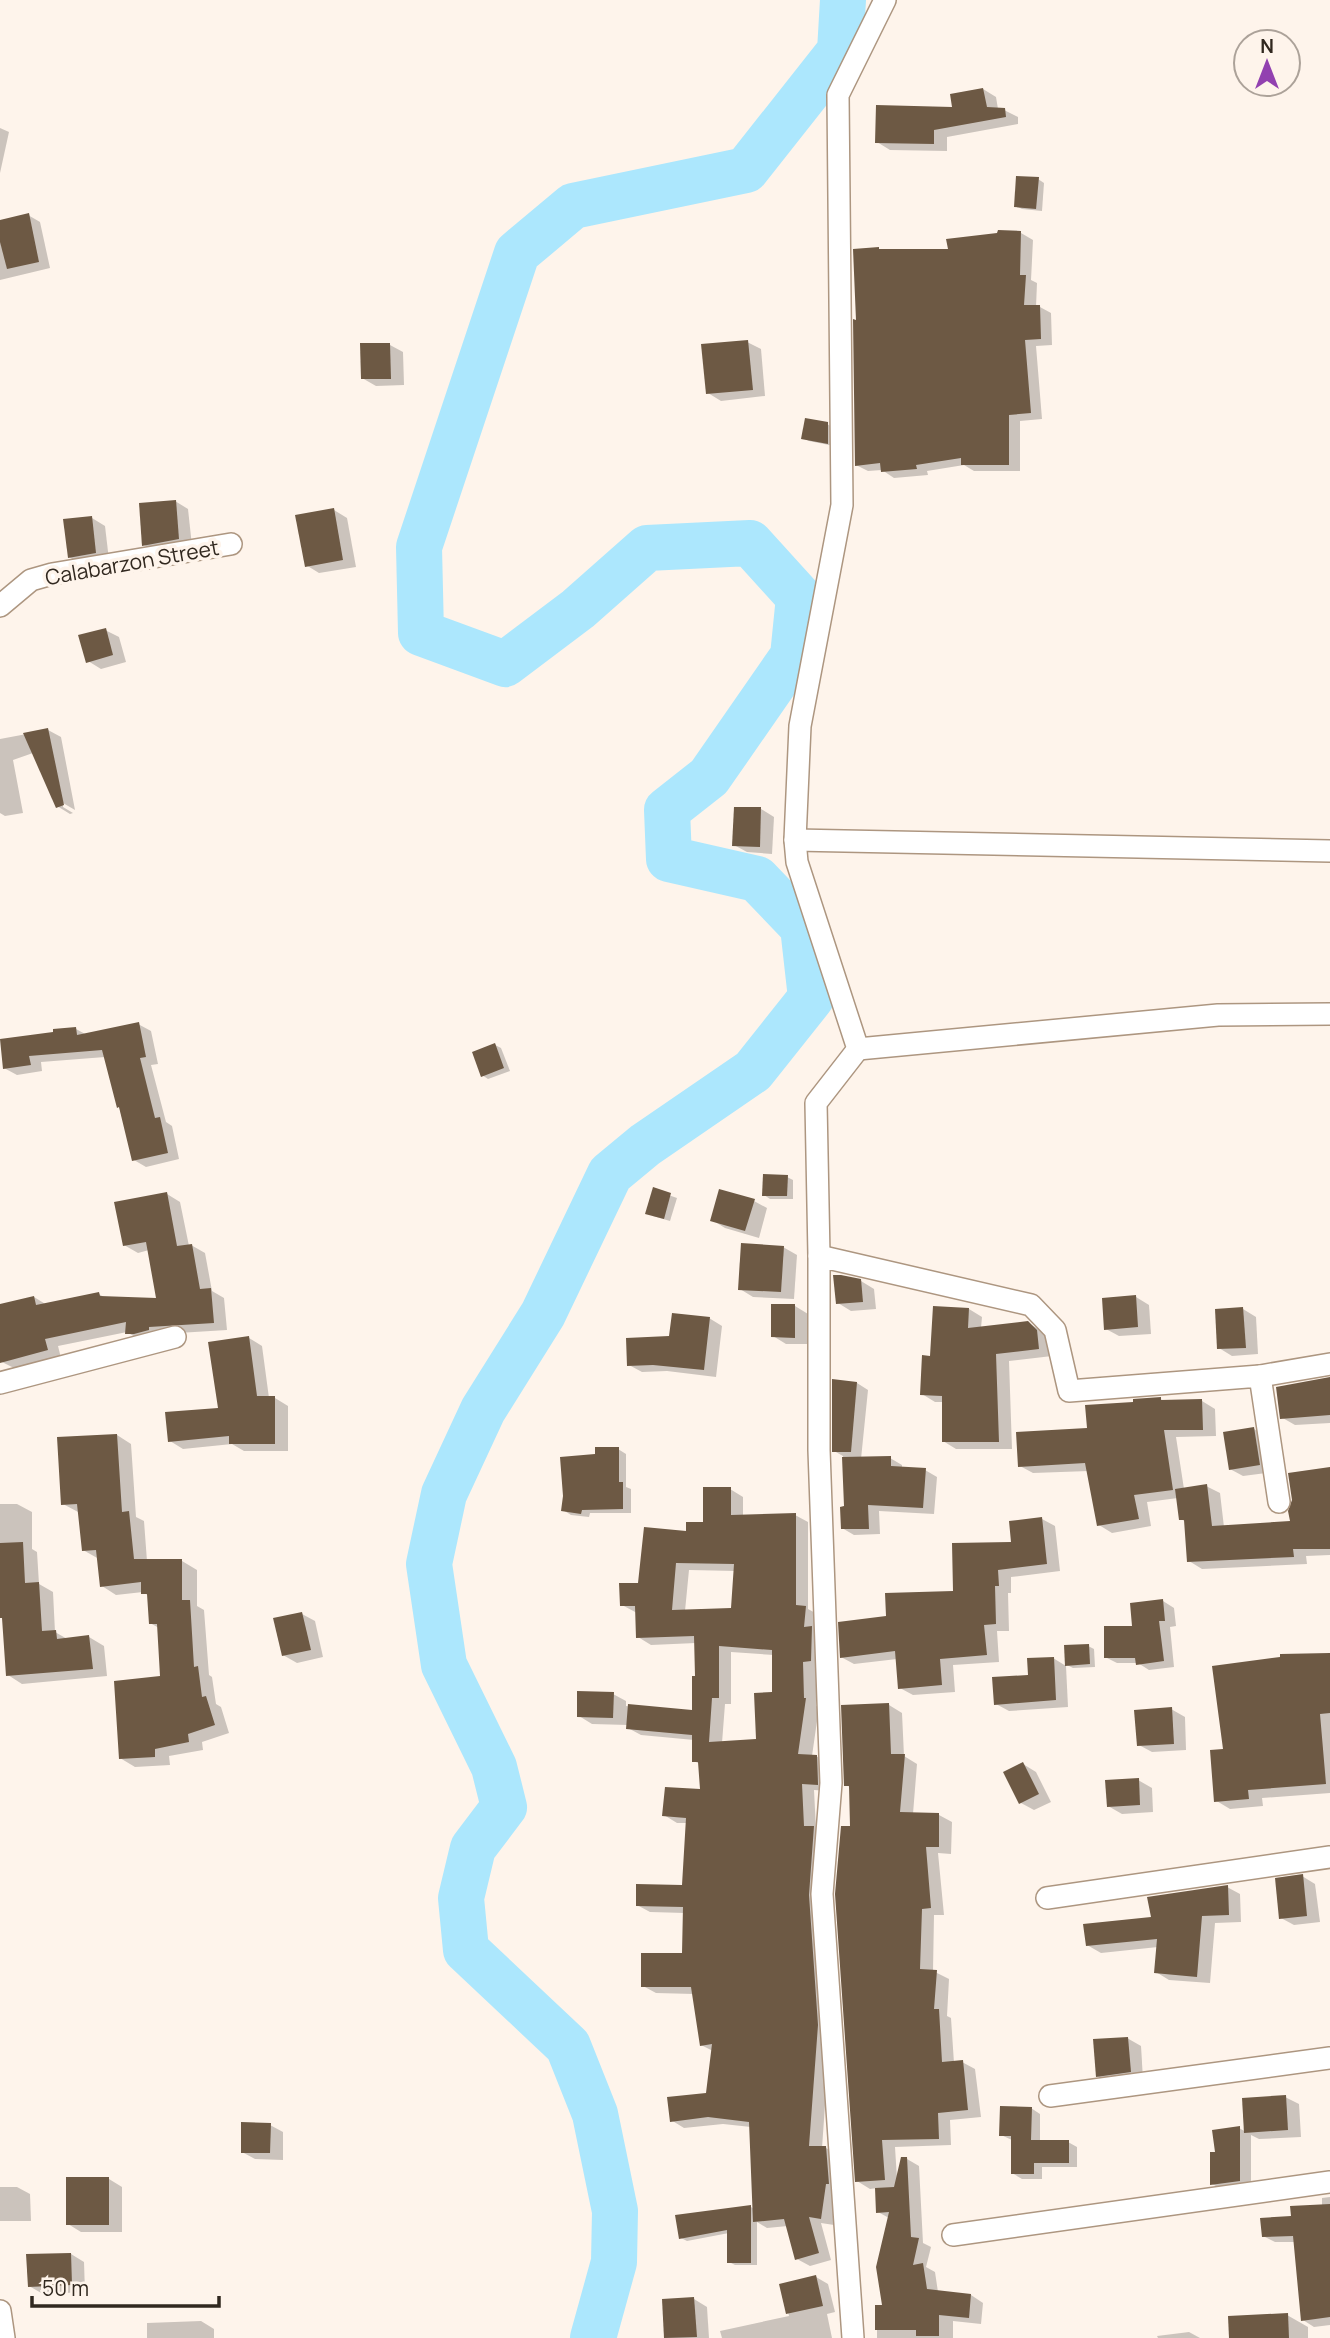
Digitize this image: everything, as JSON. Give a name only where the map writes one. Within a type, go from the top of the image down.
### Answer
[{"type":"street","points":[[858,1049],[797,862],[795,840],[800,726],[842,505],[838,95],[885,0]]},
{"type":"street","name":"Calabarzon Street","points":[[0,607],[31,580],[52,574],[231,544]]},
{"type":"street","points":[[795,840],[1330,851]]},
{"type":"street","points":[[853,2338],[822,1894],[831,1783],[819,1450],[816,1103],[858,1049],[1218,1016],[1330,1014]]},
{"type":"street","points":[[819,1256],[1031,1305],[1055,1330],[1069,1391],[1260,1376],[1330,1364]]},
{"type":"street","points":[[0,1382],[175,1337]]},
{"type":"street","points":[[1260,1376],[1279,1502]]},
{"type":"street","points":[[1047,1898],[1330,1857]]},
{"type":"street","points":[[1050,2096],[1330,2058]]},
{"type":"street","points":[[953,2235],[1330,2182]]},
{"type":"street","points":[[0,2311],[4,2338]]},
{"type":"building","points":[[983,88],[987,107],[1005,108],[1006,117],[934,130],[934,144],[875,143],[876,105],[952,107],[950,94]]},
{"type":"building","points":[[1016,176],[1039,177],[1036,209],[1014,207]]},
{"type":"building","points":[[29,213],[39,262],[7,269],[0,242],[0,220]]},
{"type":"building","points":[[998,230],[1021,231],[1020,275],[1026,275],[1024,305],[1040,305],[1041,339],[1025,340],[1031,413],[1009,415],[1009,465],[961,465],[961,458],[916,465],[917,469],[881,472],[880,463],[855,466],[853,319],[856,320],[853,249],[948,249],[946,239],[997,233]]},
{"type":"building","points":[[748,340],[753,390],[706,394],[701,344]]},
{"type":"building","points":[[360,343],[390,343],[391,379],[361,379]]},
{"type":"building","points":[[805,418],[828,422],[828,444],[801,439]]},
{"type":"building","points":[[176,500],[179,539],[142,546],[139,503]]},
{"type":"building","points":[[334,508],[343,560],[305,567],[295,515]]},
{"type":"building","points":[[92,516],[96,553],[68,558],[63,519]]},
{"type":"building","points":[[106,628],[113,655],[86,663],[78,635]]},
{"type":"building","points":[[48,728],[64,805],[56,808],[23,733]]},
{"type":"building","points":[[734,807],[761,807],[760,847],[732,846]]},
{"type":"building","points":[[139,1022],[146,1057],[140,1058],[155,1118],[160,1117],[168,1153],[132,1161],[102,1050],[29,1056],[31,1065],[3,1069],[0,1039],[76,1027],[77,1035]]},
{"type":"building","points":[[495,1043],[504,1068],[481,1077],[472,1052]]},
{"type":"building","points":[[763,1174],[788,1175],[787,1196],[762,1196]]},
{"type":"building","points":[[653,1187],[671,1193],[664,1219],[645,1214]]},
{"type":"building","points":[[719,1189],[755,1199],[745,1231],[710,1221]]},
{"type":"building","points":[[167,1192],[177,1246],[192,1244],[200,1289],[211,1288],[214,1323],[149,1327],[149,1330],[125,1334],[126,1322],[45,1339],[48,1350],[0,1363],[0,1304],[34,1296],[36,1305],[99,1292],[100,1296],[156,1298],[146,1242],[123,1246],[114,1202]]},
{"type":"building","points":[[741,1243],[784,1246],[781,1292],[738,1290]]},
{"type":"building","points":[[833,1275],[861,1279],[863,1302],[836,1304]]},
{"type":"building","points":[[1136,1295],[1138,1327],[1104,1330],[1102,1298]]},
{"type":"building","points":[[771,1304],[795,1304],[795,1338],[771,1337]]},
{"type":"building","points":[[933,1306],[969,1308],[968,1328],[1028,1321],[1037,1330],[1039,1349],[996,1354],[999,1442],[942,1442],[942,1396],[920,1395],[922,1355],[930,1356]]},
{"type":"building","points":[[1243,1307],[1246,1348],[1217,1349],[1215,1309]]},
{"type":"building","points":[[672,1313],[710,1317],[704,1370],[653,1365],[627,1366],[626,1338],[669,1336]]},
{"type":"building","points":[[249,1336],[257,1396],[275,1396],[275,1444],[229,1444],[229,1436],[168,1442],[165,1412],[218,1408],[208,1342]]},
{"type":"building","points":[[1330,1377],[1330,1415],[1280,1419],[1276,1387]]},
{"type":"building","points":[[832,1379],[857,1382],[851,1452],[832,1452]]},
{"type":"building","points":[[1161,1397],[1161,1400],[1202,1399],[1203,1430],[1164,1430],[1173,1490],[1134,1495],[1139,1519],[1097,1526],[1085,1463],[1018,1467],[1016,1432],[1087,1428],[1085,1405]]},
{"type":"building","points":[[1254,1427],[1260,1465],[1229,1470],[1223,1432]]},
{"type":"building","points":[[117,1434],[122,1512],[129,1511],[134,1559],[182,1559],[182,1600],[190,1600],[194,1667],[198,1666],[202,1697],[206,1696],[215,1725],[188,1734],[189,1742],[155,1749],[155,1757],[119,1759],[114,1681],[160,1676],[157,1624],[149,1624],[147,1594],[141,1594],[141,1582],[100,1587],[96,1550],[82,1551],[77,1504],[61,1505],[57,1437]]},
{"type":"building","points":[[595,1447],[619,1447],[619,1482],[623,1482],[623,1509],[582,1510],[581,1514],[561,1511],[563,1496],[560,1457],[595,1454]]},
{"type":"building","points":[[891,1456],[891,1466],[926,1468],[923,1508],[868,1505],[869,1529],[841,1529],[840,1507],[844,1506],[842,1457]]},
{"type":"building","points":[[1330,1467],[1330,1549],[1293,1549],[1294,1557],[1187,1562],[1184,1520],[1179,1520],[1175,1489],[1207,1484],[1212,1526],[1290,1521],[1288,1511],[1292,1500],[1288,1473]]},
{"type":"building","points":[[703,1487],[731,1487],[731,1515],[796,1513],[796,1605],[806,1606],[804,1627],[812,1626],[811,1661],[803,1662],[806,1698],[798,1754],[817,1755],[818,1783],[802,1784],[804,1826],[814,1826],[809,1895],[818,2025],[809,2146],[826,2146],[829,2184],[826,2184],[821,2219],[809,2217],[819,2253],[795,2260],[784,2219],[753,2222],[749,2122],[708,2117],[670,2122],[667,2097],[706,2093],[712,2044],[700,2046],[691,1987],[641,1987],[641,1953],[682,1953],[683,1907],[636,1906],[636,1884],[682,1885],[686,1818],[662,1816],[665,1787],[700,1789],[698,1762],[692,1762],[692,1735],[626,1729],[628,1704],[692,1710],[694,1636],[636,1638],[635,1606],[620,1606],[619,1583],[638,1583],[644,1527],[686,1531],[686,1522],[703,1522]],"holes":[[[676,1563],[734,1564],[731,1608],[672,1610]],[[719,1646],[772,1650],[772,1692],[754,1693],[756,1739],[709,1742],[712,1698],[719,1698]]]},
{"type":"building","points":[[1042,1517],[1047,1564],[998,1570],[999,1586],[995,1586],[996,1624],[984,1625],[987,1655],[940,1659],[942,1685],[898,1689],[895,1651],[840,1658],[838,1622],[886,1616],[885,1593],[953,1591],[952,1543],[1011,1542],[1009,1521]]},
{"type":"building","points":[[23,1542],[25,1583],[39,1582],[42,1631],[56,1630],[57,1639],[89,1635],[93,1669],[6,1676],[0,1618],[0,1543]]},
{"type":"building","points":[[1163,1599],[1165,1621],[1159,1621],[1164,1661],[1136,1665],[1135,1658],[1104,1658],[1104,1626],[1132,1626],[1130,1603]]},
{"type":"building","points":[[302,1612],[311,1650],[282,1656],[273,1618]]},
{"type":"building","points":[[1089,1644],[1090,1664],[1065,1666],[1064,1645]]},
{"type":"building","points":[[1330,1653],[1330,1713],[1320,1714],[1326,1784],[1248,1790],[1249,1799],[1214,1802],[1210,1750],[1223,1749],[1212,1666],[1280,1657],[1280,1654]]},
{"type":"building","points":[[1054,1657],[1056,1700],[994,1705],[992,1677],[1028,1675],[1027,1658]]},
{"type":"building","points":[[577,1691],[614,1692],[613,1718],[577,1717]]},
{"type":"building","points":[[889,1703],[891,1754],[905,1754],[900,1812],[939,1813],[939,1847],[926,1847],[931,1908],[922,1909],[920,1969],[937,1970],[934,2009],[939,2009],[942,2062],[963,2060],[968,2110],[938,2113],[939,2139],[882,2140],[885,2180],[855,2182],[835,1894],[841,1826],[850,1826],[849,1786],[844,1786],[841,1705]]},
{"type":"building","points":[[1172,1707],[1174,1744],[1137,1746],[1134,1710]]},
{"type":"building","points":[[1023,1762],[1039,1794],[1019,1804],[1003,1772]]},
{"type":"building","points":[[1139,1778],[1140,1805],[1107,1807],[1105,1780]]},
{"type":"building","points":[[1303,1874],[1307,1916],[1279,1919],[1275,1878]]},
{"type":"building","points":[[1228,1885],[1229,1915],[1202,1916],[1197,1977],[1154,1973],[1157,1939],[1086,1946],[1083,1924],[1151,1917],[1147,1897]]},
{"type":"building","points":[[1128,2037],[1131,2072],[1096,2077],[1093,2039]]},
{"type":"building","points":[[1286,2095],[1288,2130],[1244,2133],[1242,2098]]},
{"type":"building","points":[[1000,2106],[1032,2107],[1031,2140],[1069,2140],[1069,2163],[1034,2163],[1034,2174],[1011,2174],[1011,2136],[999,2136]]},
{"type":"building","points":[[241,2122],[271,2123],[270,2153],[241,2153]]},
{"type":"building","points":[[1240,2126],[1240,2181],[1210,2185],[1210,2152],[1215,2152],[1212,2130]]},
{"type":"building","points":[[901,2157],[907,2157],[911,2237],[919,2238],[913,2265],[923,2263],[927,2289],[971,2294],[969,2318],[939,2315],[939,2336],[916,2336],[916,2330],[875,2330],[875,2305],[882,2305],[876,2267],[889,2212],[876,2213],[875,2188],[894,2187]]},
{"type":"building","points":[[66,2177],[109,2177],[109,2225],[66,2225]]},
{"type":"building","points":[[1330,2204],[1330,2317],[1301,2321],[1293,2236],[1262,2237],[1260,2218],[1291,2216],[1290,2206]]},
{"type":"building","points":[[751,2205],[751,2263],[727,2263],[727,2230],[679,2239],[675,2215]]},
{"type":"building","points":[[71,2253],[72,2285],[28,2287],[26,2254]]},
{"type":"building","points":[[816,2275],[823,2306],[786,2314],[779,2284]]},
{"type":"building","points":[[694,2297],[697,2337],[664,2338],[662,2299]]},
{"type":"building","points":[[1288,2313],[1289,2338],[1229,2338],[1228,2316]]},
{"type":"waterway","points":[[593,2338],[614,2262],[615,2211],[595,2114],[568,2046],[466,1950],[461,1898],[473,1848],[504,1807],[494,1767],[444,1665],[429,1564],[444,1494],[483,1410],[543,1314],[610,1174],[645,1145],[753,1071],[811,998],[803,927],[757,879],[669,859],[667,810],[709,777],[793,656],[799,597],[750,543],[647,548],[578,609],[505,664],[421,633],[419,547],[517,253],[573,206],[746,170],[840,51],[843,0]]}]
